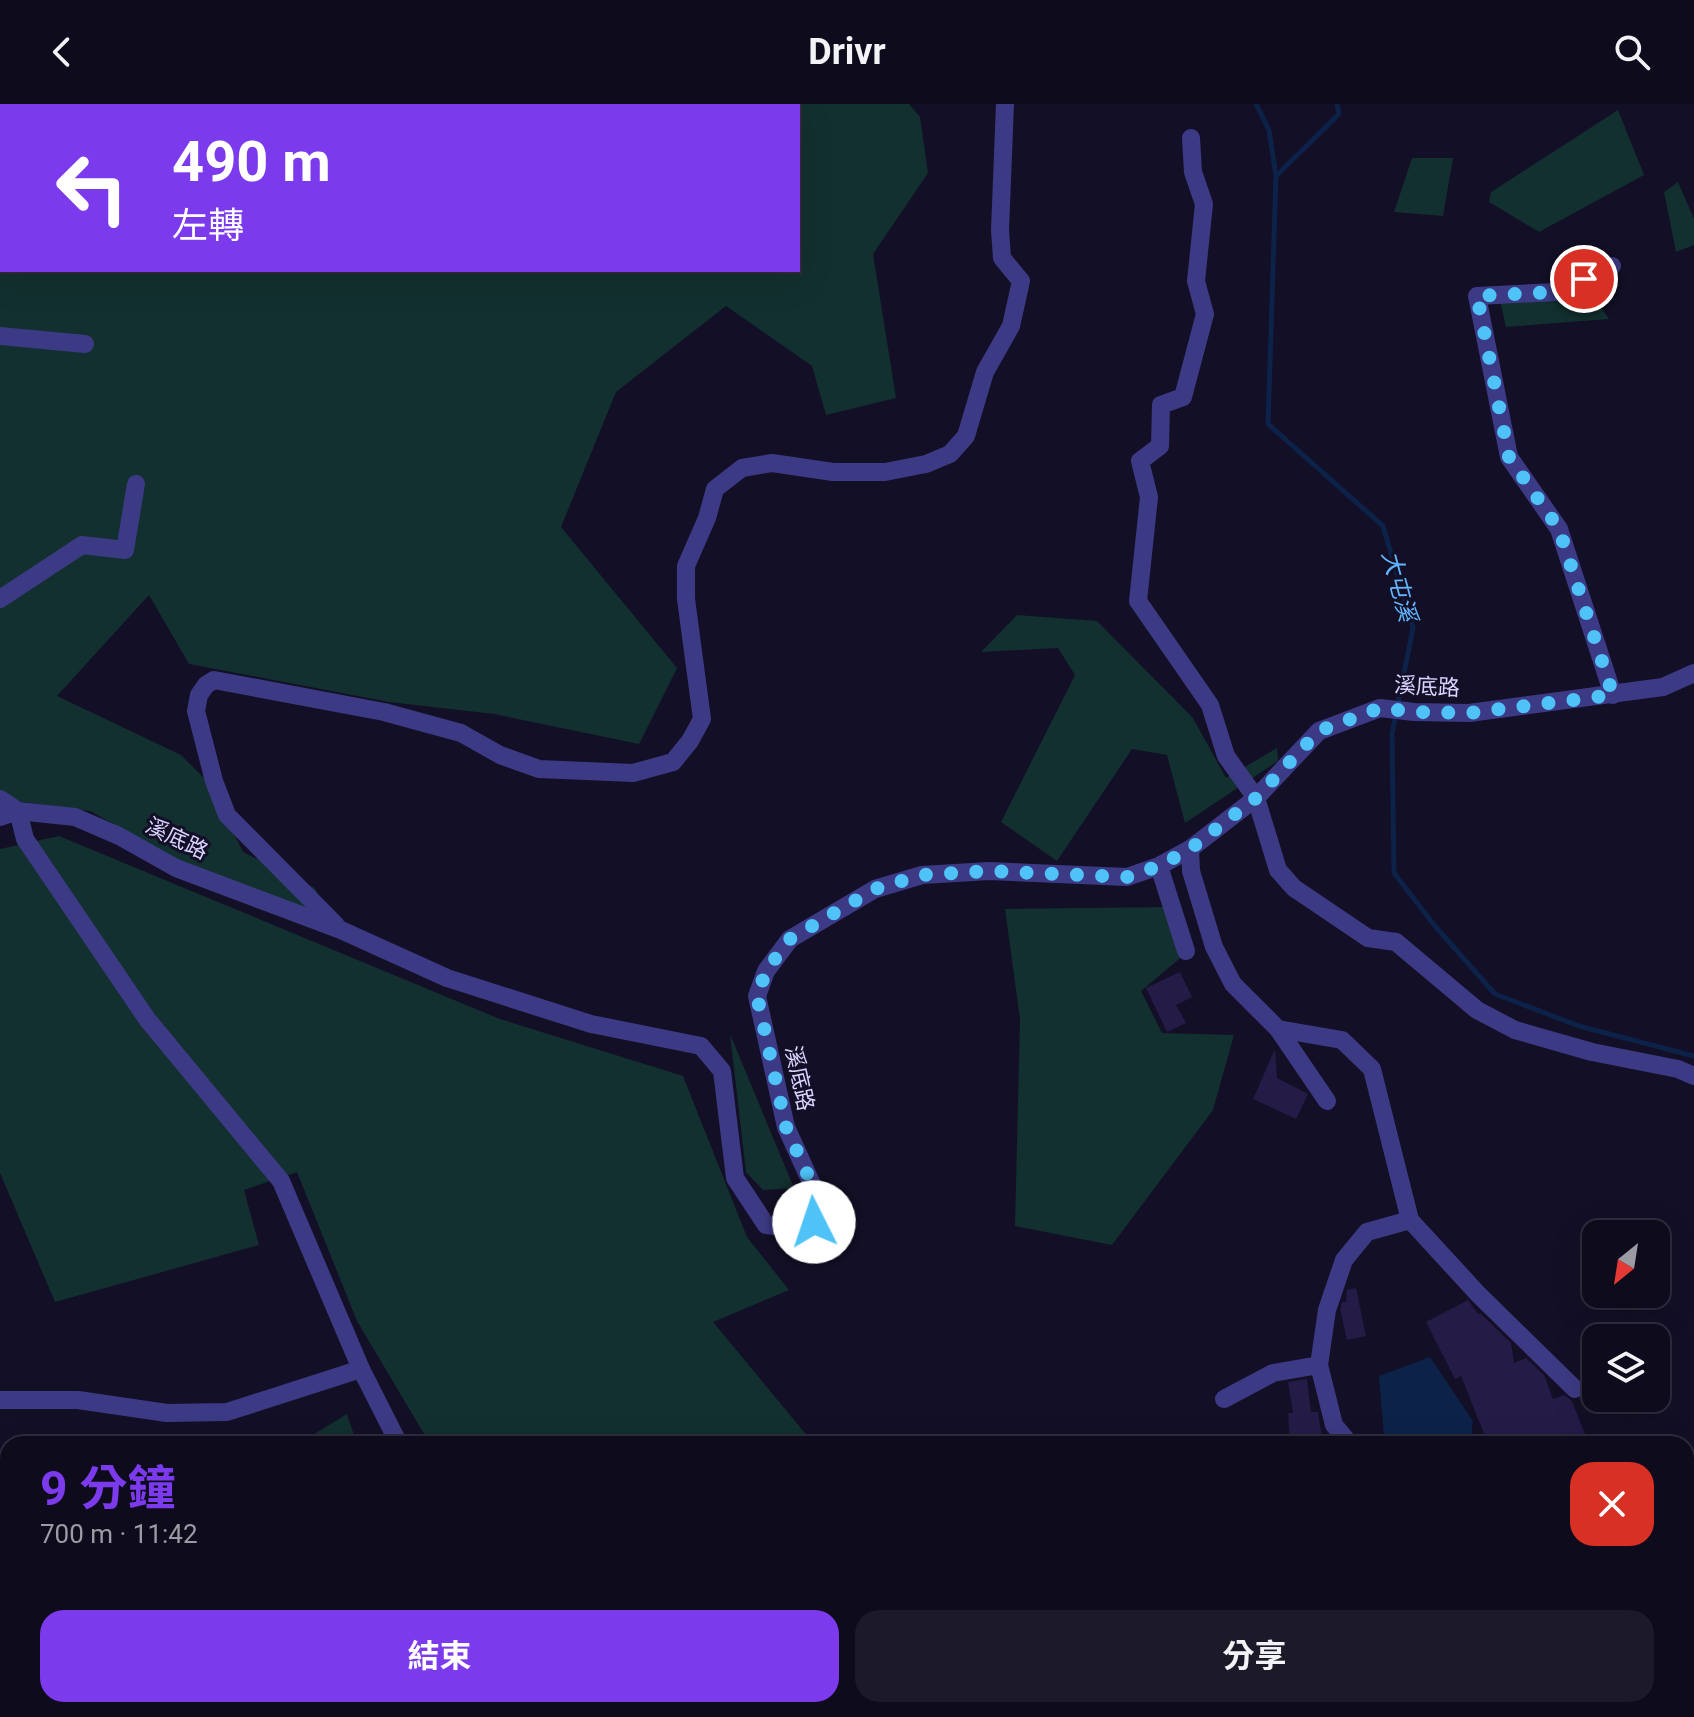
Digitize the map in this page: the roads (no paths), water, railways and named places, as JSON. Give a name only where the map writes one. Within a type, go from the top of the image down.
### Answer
[{"type":"street","points":[[341,930],[227,815],[214,781],[196,711],[199,695],[206,685],[214,680],[384,712],[461,733],[500,755],[539,769],[633,773],[673,762],[702,719],[686,599],[686,566],[707,518],[715,489],[742,468],[772,463],[833,472],[885,472],[926,464],[950,454],[966,436],[985,372],[1011,326],[1021,281],[1002,258],[1000,230],[1005,104]]},
{"type":"street","points":[[1191,138],[1193,172],[1204,204],[1196,281],[1205,314],[1183,397],[1161,405],[1160,446],[1140,461],[1149,497],[1138,601],[1210,705],[1226,756],[1256,798],[1278,870],[1294,888],[1368,938],[1396,942],[1477,1010],[1515,1030],[1592,1052],[1678,1069],[1694,1076]]},
{"type":"street","points":[[1612,266],[1556,292],[1477,296],[1509,457],[1559,529],[1613,695]]},
{"type":"street","points":[[0,336],[85,344]]},
{"type":"street","points":[[0,599],[82,545],[125,550],[136,484]]},
{"type":"street","name":"溪底路","points":[[9,814],[75,817],[119,836],[176,868],[341,930],[447,978],[591,1024],[701,1046],[722,1071],[735,1178],[766,1225],[796,1228],[814,1222],[815,1191],[786,1127],[757,996],[766,971],[790,939],[875,889],[922,875],[989,871],[1127,877],[1159,866],[1190,849],[1256,798],[1319,731],[1380,708],[1469,713],[1663,687],[1694,673]]},
{"type":"street","points":[[0,799],[147,1019],[281,1181],[361,1369],[395,1436]]},
{"type":"street","points":[[1190,849],[1191,871],[1214,947],[1233,984],[1278,1029],[1327,1101]]},
{"type":"street","points":[[1159,866],[1186,951]]},
{"type":"street","points":[[1278,1029],[1342,1040],[1372,1069],[1410,1220],[1478,1294],[1575,1389]]},
{"type":"street","points":[[1343,1436],[1334,1425],[1319,1365],[1327,1310],[1344,1260],[1367,1232],[1410,1220]]},
{"type":"street","points":[[1224,1399],[1273,1373],[1319,1365]]},
{"type":"street","points":[[0,1400],[78,1400],[167,1413],[227,1412],[361,1369]]},
{"type":"water","points":[[1430,1357],[1473,1421],[1471,1436],[1384,1436],[1379,1376]]},
{"type":"waterway","points":[[1256,104],[1269,130],[1276,176]]},
{"type":"waterway","name":"大屯溪","points":[[1337,104],[1339,114],[1276,176],[1268,424],[1383,526],[1413,628],[1392,734],[1394,873],[1435,926],[1495,994],[1579,1026],[1694,1056]]}]
